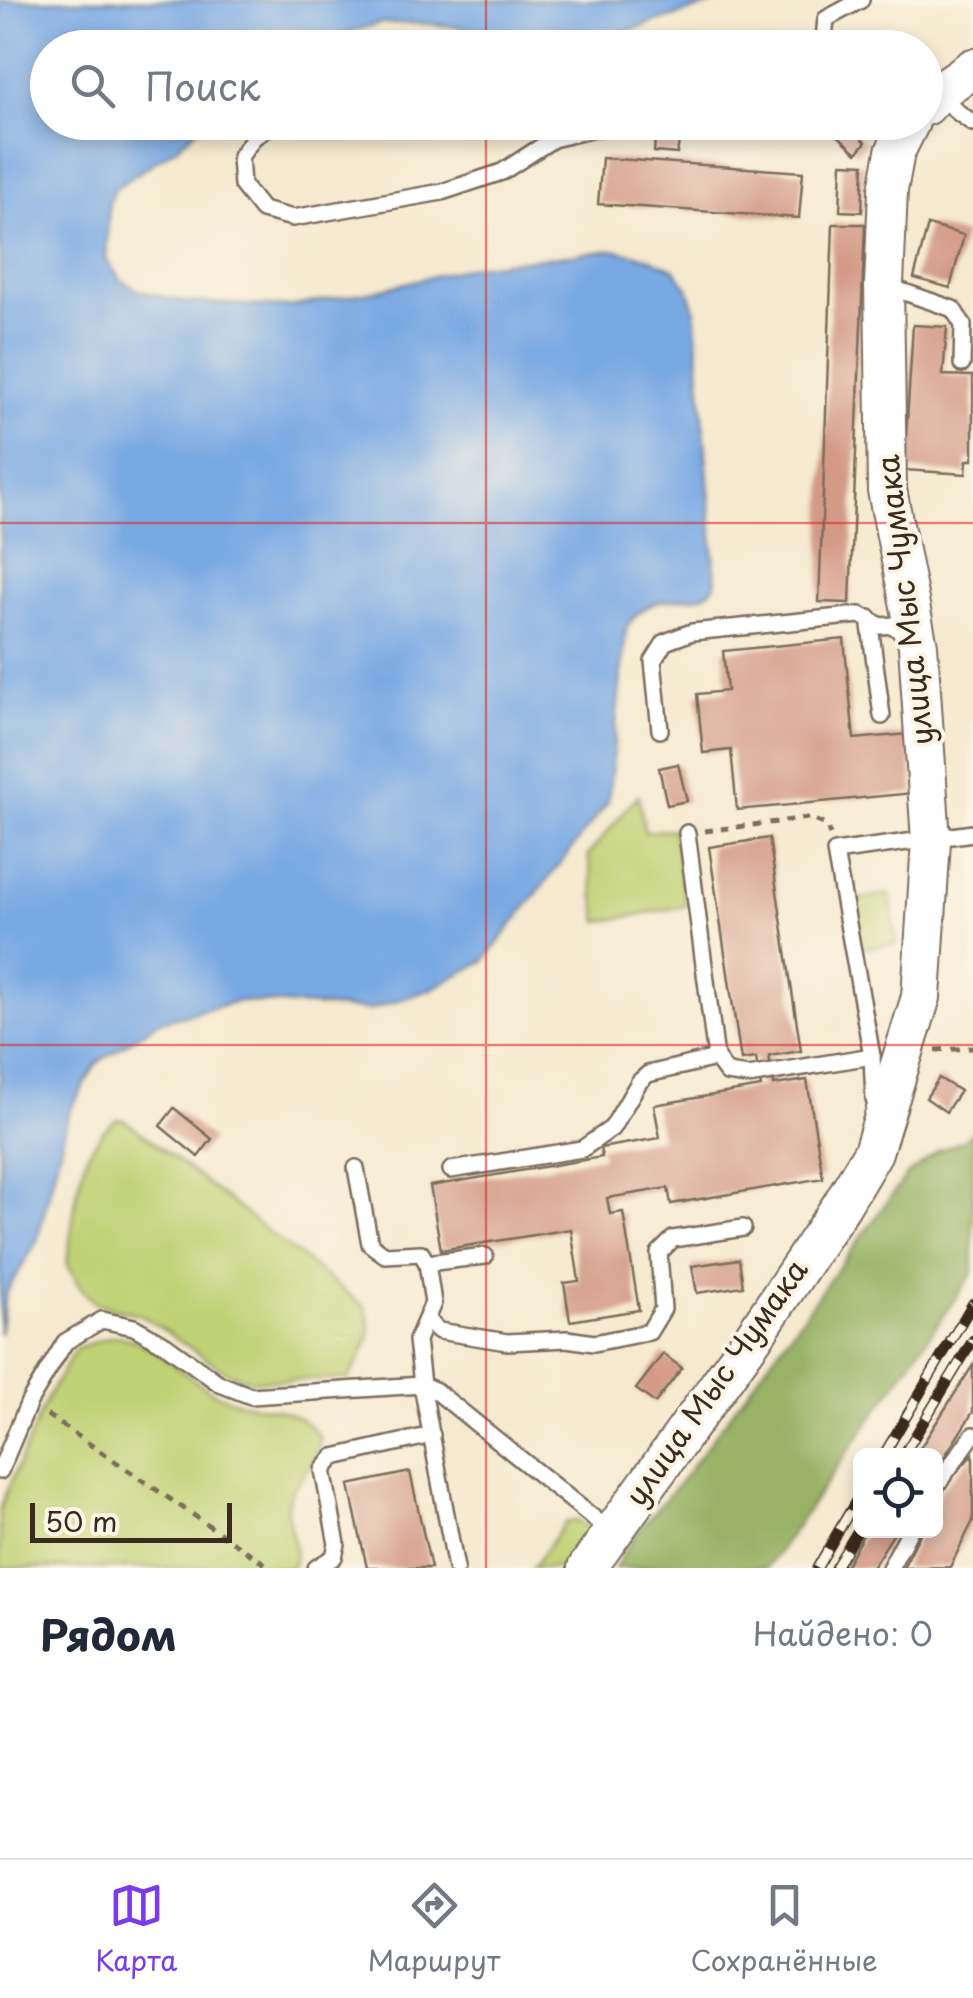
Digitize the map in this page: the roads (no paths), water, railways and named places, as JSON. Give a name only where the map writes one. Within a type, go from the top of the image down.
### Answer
[{"type":"street","points":[[943,90],[973,68]]},
{"type":"street","name":"улица Мыс Чумака","points":[[587,1568],[754,1336],[873,1152],[921,997],[930,841],[918,646],[887,490],[884,284],[888,190],[901,140]]},
{"type":"lane","points":[[825,30],[826,19],[861,0]]},
{"type":"lane","points":[[943,104],[973,123]]},
{"type":"lane","points":[[251,140],[240,158],[242,186],[262,210],[294,218],[442,192],[502,172],[551,140]]},
{"type":"lane","points":[[884,284],[953,309],[963,324],[962,364]]},
{"type":"lane","points":[[660,730],[653,661],[665,642],[692,632],[860,615],[881,626],[893,625],[918,646]]},
{"type":"lane","points":[[868,618],[882,716]]},
{"type":"lane","points":[[873,1152],[872,1056],[835,852],[973,832]]},
{"type":"lane","points":[[687,834],[716,1058],[727,1073],[748,1076],[872,1056]]},
{"type":"lane","points":[[451,1170],[582,1150],[612,1128],[639,1082],[648,1074],[716,1058]]},
{"type":"lane","points":[[356,1168],[370,1244],[385,1255],[420,1253],[427,1263],[433,1303],[416,1340],[456,1568]]},
{"type":"lane","points":[[427,1320],[439,1331],[508,1342],[567,1339],[594,1343],[648,1332],[663,1309],[659,1254],[672,1239],[743,1228]]},
{"type":"lane","points":[[427,1263],[485,1256]]},
{"type":"lane","points":[[0,1471],[29,1402],[64,1342],[102,1320],[134,1327],[220,1384],[252,1396],[422,1385],[436,1392],[611,1532]]},
{"type":"lane","points":[[316,1568],[334,1557],[337,1544],[323,1470],[334,1457],[432,1434]]},
{"type":"lane","points":[[943,1476],[973,1435]]},
{"type":"lane","points":[[890,1568],[906,1538]]},
{"type":"water","points":[[0,0],[727,0],[631,30],[484,30],[380,23],[357,30],[30,30],[30,140],[185,140],[114,189],[109,203],[106,259],[121,280],[141,291],[186,302],[289,307],[473,266],[613,250],[644,256],[674,269],[688,288],[695,310],[716,582],[700,596],[650,605],[626,629],[608,802],[484,961],[429,990],[369,1010],[239,1001],[160,1021],[96,1064],[69,1113],[37,1241],[6,1293],[0,1334]]},
{"type":"railway","points":[[888,1448],[973,1303]]},
{"type":"railway","points":[[908,1448],[973,1340]]},
{"type":"railway","points":[[817,1568],[853,1506]]},
{"type":"railway","points":[[835,1568],[853,1538]]}]
